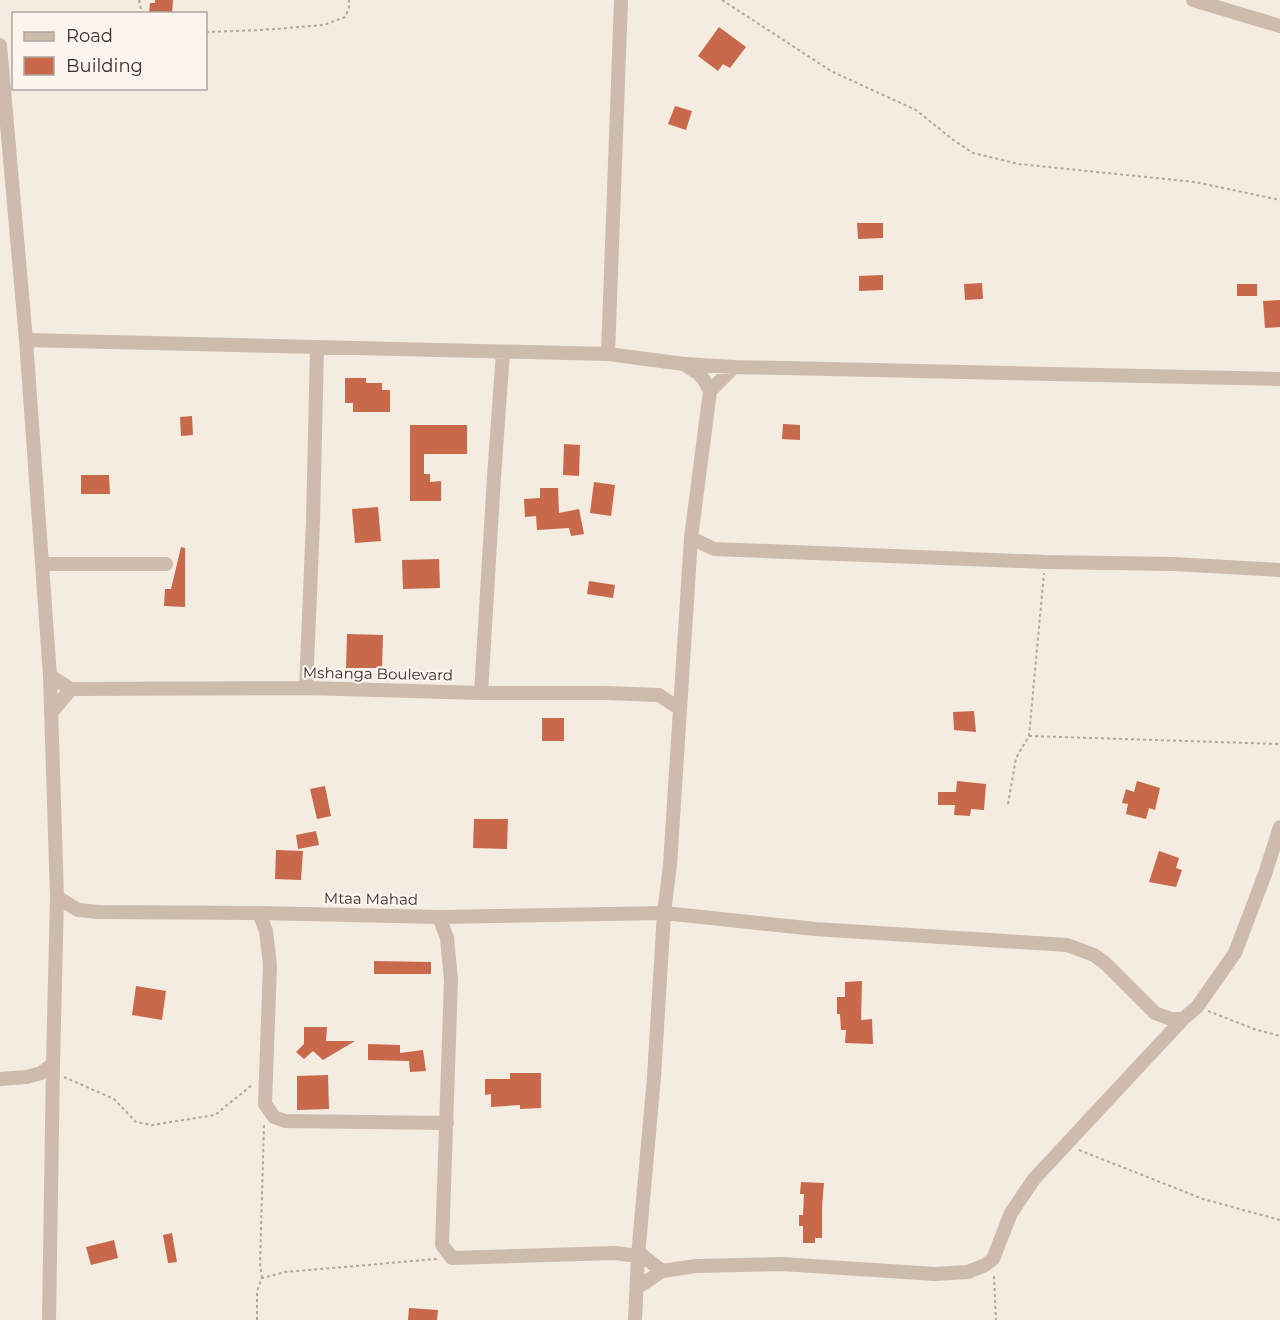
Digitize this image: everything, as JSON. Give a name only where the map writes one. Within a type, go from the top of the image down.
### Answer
[{"type":"street","points":[[608,354],[621,0]]},
{"type":"street","points":[[1193,0],[1280,26]]},
{"type":"street","points":[[0,45],[26,340],[50,676],[57,930],[49,1320]]},
{"type":"street","points":[[26,340],[608,354],[684,364],[734,367],[1280,379]]},
{"type":"street","points":[[306,688],[317,348]]},
{"type":"street","points":[[481,693],[503,352]]},
{"type":"street","points":[[635,1320],[664,913],[671,854],[691,538],[710,391],[698,373],[684,364]]},
{"type":"street","points":[[710,391],[734,367]]},
{"type":"street","points":[[691,538],[714,549],[1046,562],[1173,564],[1280,570]]},
{"type":"street","points":[[43,564],[166,564]]},
{"type":"street","points":[[50,676],[71,689],[51,713]]},
{"type":"street","points":[[680,709],[659,695],[682,678]]},
{"type":"street","name":"Mshanga Boulevard","points":[[71,689],[306,688],[659,695]]},
{"type":"street","points":[[637,1288],[662,1271],[696,1266],[782,1264],[935,1274],[968,1272],[985,1265],[993,1258],[1011,1213],[1034,1179],[1197,1006],[1235,953],[1280,827]]},
{"type":"street","name":"Mtaa Mahad","points":[[57,897],[78,910],[99,912],[439,917],[664,913],[815,929],[1067,945],[1094,955],[1105,963],[1155,1013],[1170,1019],[1183,1019]]},
{"type":"street","points":[[57,930],[78,910]]},
{"type":"street","points":[[258,913],[266,932],[270,965],[265,1104],[274,1117],[285,1121],[447,1123]]},
{"type":"street","points":[[439,917],[447,938],[451,980],[442,1245],[452,1258],[638,1254],[662,1271]]},
{"type":"street","points":[[0,1079],[27,1077],[53,1068]]},
{"type":"path","points":[[207,32],[324,25],[345,17],[349,8],[349,0]]},
{"type":"path","points":[[722,0],[831,70],[916,110],[973,153],[1019,164],[1195,182],[1280,200]]},
{"type":"path","points":[[1008,804],[1016,758],[1029,736],[1046,562]]},
{"type":"path","points":[[1029,736],[1280,744]]},
{"type":"path","points":[[1197,1006],[1254,1029],[1280,1036]]},
{"type":"path","points":[[53,1068],[114,1099],[136,1122],[152,1125],[215,1115],[266,1074]]},
{"type":"path","points":[[257,1320],[257,1291],[262,1278],[260,1263],[265,1104]]},
{"type":"path","points":[[1065,1144],[1203,1199],[1280,1220]]},
{"type":"path","points":[[262,1278],[285,1272],[452,1258]]},
{"type":"path","points":[[993,1258],[996,1320]]},
{"type":"building","points":[[155,0],[173,0],[172,12],[149,12],[150,3],[155,3]]},
{"type":"building","points":[[719,27],[746,47],[730,68],[723,64],[718,71],[698,56]]},
{"type":"building","points":[[675,106],[692,111],[686,130],[668,124]]},
{"type":"building","points":[[857,223],[883,223],[883,238],[858,239]]},
{"type":"building","points":[[883,275],[883,290],[859,291],[859,276]]},
{"type":"building","points":[[982,283],[983,299],[965,300],[964,284]]},
{"type":"building","points":[[1237,284],[1257,284],[1257,296],[1237,296]]},
{"type":"building","points":[[1280,300],[1280,327],[1265,328],[1263,301]]},
{"type":"building","points":[[345,378],[366,378],[366,383],[382,383],[382,390],[390,390],[390,412],[353,412],[353,403],[345,403]]},
{"type":"building","points":[[192,416],[193,435],[181,436],[180,417]]},
{"type":"building","points":[[783,424],[800,425],[800,440],[782,439]]},
{"type":"building","points":[[410,425],[467,425],[467,454],[424,454],[424,474],[430,474],[430,482],[441,481],[441,501],[410,501]]},
{"type":"building","points":[[564,444],[580,445],[579,476],[563,475]]},
{"type":"building","points":[[81,475],[109,475],[110,494],[81,494]]},
{"type":"building","points":[[594,482],[615,485],[611,516],[590,513]]},
{"type":"building","points":[[540,488],[558,488],[559,513],[579,509],[584,534],[571,536],[569,528],[537,530],[536,516],[525,517],[524,499],[540,498]]},
{"type":"building","points":[[378,507],[381,541],[355,543],[352,509]]},
{"type":"building","points":[[181,547],[185,548],[185,607],[164,606],[165,589],[171,589]]},
{"type":"building","points":[[439,559],[440,588],[403,589],[402,560]]},
{"type":"building","points":[[589,581],[615,585],[613,598],[587,594]]},
{"type":"building","points":[[347,634],[383,635],[382,668],[346,668]]},
{"type":"building","points":[[974,711],[976,732],[954,730],[953,712]]},
{"type":"building","points":[[542,718],[564,718],[564,741],[542,741]]},
{"type":"building","points":[[957,781],[986,784],[984,810],[971,809],[970,816],[954,815],[955,805],[938,805],[938,792],[956,792]]},
{"type":"building","points":[[1137,781],[1160,788],[1155,810],[1149,808],[1146,819],[1126,814],[1128,804],[1122,803],[1126,789],[1134,792]]},
{"type":"building","points":[[325,786],[331,816],[317,819],[310,789]]},
{"type":"building","points":[[474,819],[508,819],[507,849],[473,848]]},
{"type":"building","points":[[316,831],[319,845],[298,849],[296,835]]},
{"type":"building","points":[[276,850],[303,851],[301,880],[275,879]]},
{"type":"building","points":[[1159,851],[1179,858],[1176,868],[1182,870],[1176,887],[1149,882]]},
{"type":"building","points":[[374,961],[431,962],[431,974],[374,974]]},
{"type":"building","points":[[862,981],[861,1020],[872,1019],[873,1044],[845,1043],[846,1030],[841,1030],[840,1014],[837,1014],[837,997],[845,997],[845,982]]},
{"type":"building","points":[[136,986],[166,991],[162,1020],[132,1015]]},
{"type":"building","points":[[304,1027],[327,1027],[326,1041],[355,1041],[323,1060],[313,1051],[304,1059],[296,1052],[304,1044]]},
{"type":"building","points":[[368,1044],[400,1045],[400,1053],[423,1050],[426,1071],[410,1072],[409,1061],[368,1060]]},
{"type":"building","points":[[510,1073],[541,1073],[541,1108],[520,1109],[520,1105],[491,1107],[491,1094],[485,1095],[485,1079],[510,1079]]},
{"type":"building","points":[[328,1075],[329,1109],[297,1110],[297,1076]]},
{"type":"building","points":[[801,1182],[824,1183],[822,1238],[815,1238],[815,1243],[803,1243],[803,1226],[799,1226],[799,1215],[803,1215],[804,1194],[800,1194]]},
{"type":"building","points":[[172,1233],[177,1262],[168,1263],[163,1235]]},
{"type":"building","points":[[114,1240],[118,1258],[91,1265],[86,1247]]},
{"type":"building","points":[[409,1308],[438,1310],[437,1320],[408,1320]]}]
